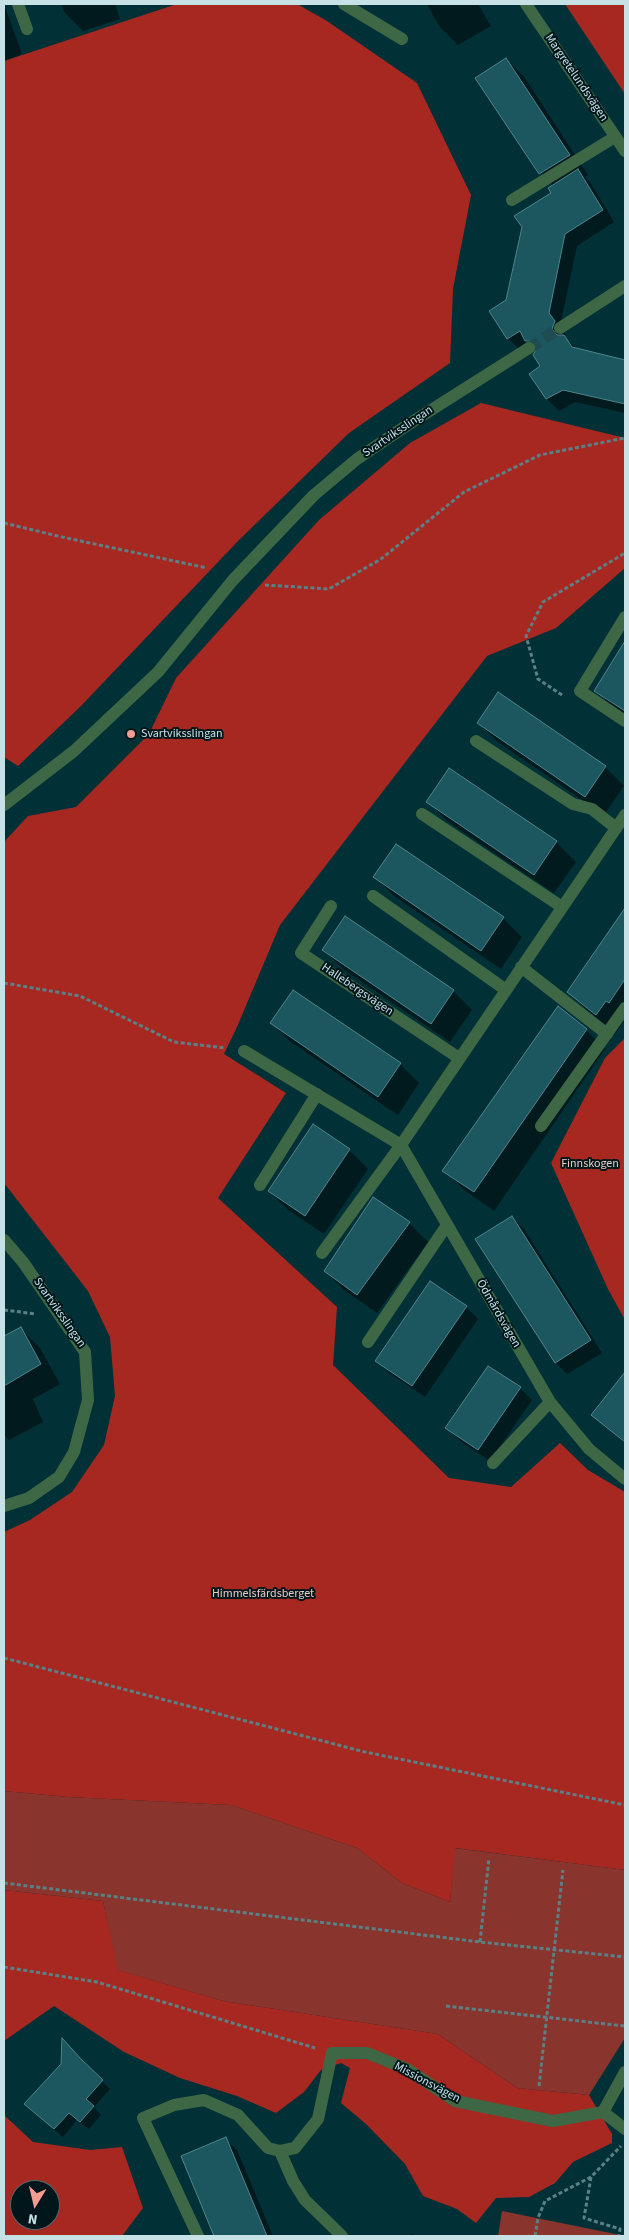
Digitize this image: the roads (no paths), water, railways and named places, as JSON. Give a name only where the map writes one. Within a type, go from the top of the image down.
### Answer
[{"type":"street","points":[[18,4],[27,29]]},
{"type":"street","points":[[344,4],[402,39]]},
{"type":"street","name":"Margretelundsvägen","points":[[526,4],[625,152]]},
{"type":"street","points":[[512,200],[615,137]]},
{"type":"street","points":[[560,328],[625,286]]},
{"type":"street","name":"Svartviksslingan","points":[[4,805],[74,751],[158,672],[233,580],[314,496],[372,449],[529,348]]},
{"type":"street","points":[[625,617],[580,691],[625,721]]},
{"type":"street","points":[[476,741],[573,804],[592,809],[616,828]]},
{"type":"street","points":[[422,814],[562,907]]},
{"type":"street","points":[[322,1253],[401,1144],[625,815]]},
{"type":"street","points":[[373,896],[506,990]]},
{"type":"street","name":"Hallebergsvägen","points":[[331,906],[302,953],[459,1058]]},
{"type":"street","points":[[522,967],[607,1034]]},
{"type":"street","points":[[541,1126],[625,1008]]},
{"type":"street","name":"Ödmårdsvägen","points":[[244,1050],[401,1144],[550,1402],[589,1448],[625,1479]]},
{"type":"street","points":[[260,1185],[317,1094]]},
{"type":"street","points":[[368,1342],[447,1225]]},
{"type":"street","name":"Svartviksslingan","points":[[4,1240],[23,1262],[85,1352],[88,1400],[74,1452],[58,1477],[29,1498],[4,1506]]},
{"type":"street","points":[[493,1463],[550,1402]]},
{"type":"street","name":"Missionsvägen","points":[[280,2151],[295,2148],[318,2119],[332,2053],[367,2054],[407,2069],[455,2101],[553,2121],[603,2112]]},
{"type":"street","points":[[625,2072],[603,2112],[625,2129]]},
{"type":"street","points":[[198,2236],[143,2118],[174,2105],[204,2100],[238,2115],[268,2148],[280,2151],[293,2180],[305,2200],[342,2236]]},
{"type":"tunnel","points":[[529,348],[560,328]]},
{"type":"place","name":"Svartviksslingan","points":[[131,734]]},
{"type":"park label","name":"Finnskogen","points":[[590,1164]]},
{"type":"park label","name":"Himmelsfärdsberget","points":[[263,1594]]}]
